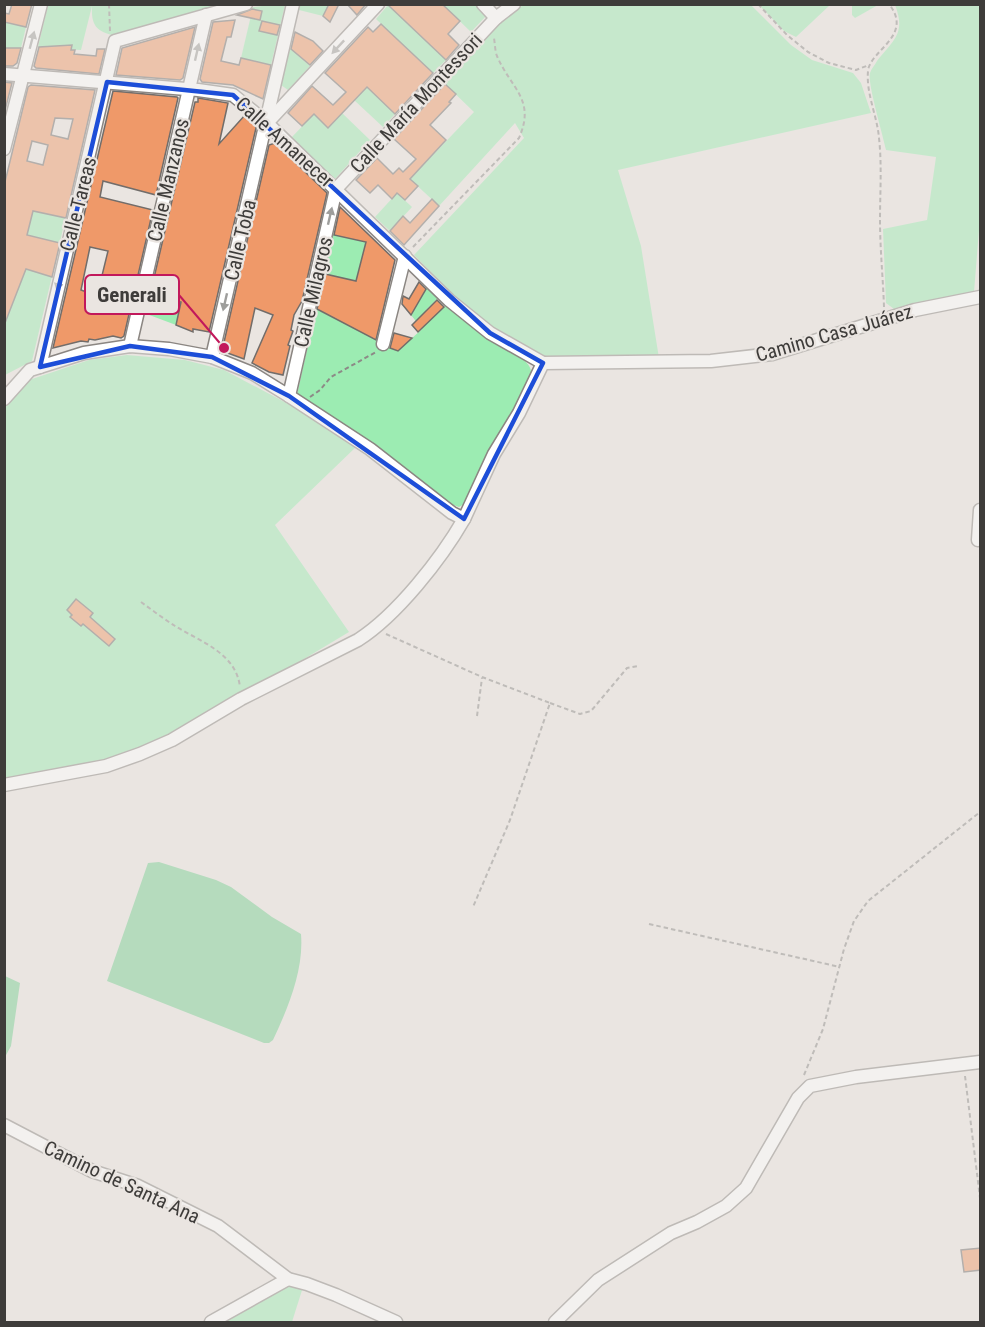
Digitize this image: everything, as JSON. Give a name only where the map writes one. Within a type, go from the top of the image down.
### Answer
[{"type":"street","points":[[4,149],[41,4]]},
{"type":"street","points":[[115,41],[246,4]]},
{"type":"street","name":"Calle Toba","points":[[212,357],[293,4]]},
{"type":"street","points":[[267,123],[378,4]]},
{"type":"street","points":[[483,4],[496,18]]},
{"type":"street","name":"Calle María Montessori","points":[[336,189],[496,18],[514,4]]},
{"type":"street","name":"Calle Manzanos","points":[[130,346],[206,15]]},
{"type":"street","name":"Calle Tareas","points":[[35,368],[107,82],[115,41]]},
{"type":"street","name":"Calle Amanecer","points":[[4,74],[189,89],[233,95],[267,123],[449,300],[490,333],[543,363]]},
{"type":"street","name":"Calle Milagros","points":[[289,396],[336,189]]},
{"type":"street","points":[[383,344],[405,256]]},
{"type":"street","name":"Camino Casa Juárez","points":[[543,363],[711,361],[772,354],[915,310],[981,297]]},
{"type":"street","points":[[4,399],[35,368],[84,353],[130,346],[169,349],[212,357],[252,373],[289,396],[370,449],[452,513],[464,519]]},
{"type":"street","points":[[4,785],[106,766],[141,754],[193,729],[241,699],[358,640],[375,629],[451,542],[494,454],[519,413],[543,363]]},
{"type":"street","points":[[978,540],[981,510]]},
{"type":"street","points":[[555,1323],[606,1274],[671,1233],[698,1222],[726,1206],[746,1188],[763,1161],[774,1136],[798,1098],[810,1086],[856,1077],[981,1062]]},
{"type":"street","name":"Camino de Santa Ana","points":[[4,1125],[92,1171],[138,1186],[218,1226],[288,1279],[336,1294],[396,1323]]},
{"type":"street","points":[[211,1323],[288,1279]]},
{"type":"path","points":[[109,4],[110,34],[115,41]]},
{"type":"path","points":[[758,4],[787,35],[808,52],[829,63],[855,70],[869,65],[894,35],[896,24],[889,4]]},
{"type":"path","points":[[405,256],[519,138],[526,123],[525,104],[497,55],[494,37]]},
{"type":"path","points":[[869,65],[867,84],[879,136],[880,222],[885,319]]},
{"type":"path","points":[[309,398],[332,377],[385,348],[383,344]]},
{"type":"path","points":[[141,602],[175,626],[214,646],[239,677],[241,699]]},
{"type":"path","points":[[375,629],[482,677],[580,714],[591,711],[627,668],[638,666]]},
{"type":"path","points":[[477,716],[482,677]]},
{"type":"path","points":[[473,907],[510,820],[550,703]]},
{"type":"path","points":[[798,1098],[805,1071],[823,1029],[854,921],[868,901],[981,812]]},
{"type":"path","points":[[648,924],[840,966]]},
{"type":"path","points":[[963,1064],[981,1198]]},
{"type":"highlighted area","points":[[107,82],[233,95],[490,333],[543,363],[464,519],[289,396],[212,357],[130,346],[40,367]]},
{"type":"green space","points":[[852,4],[878,5],[855,18],[852,15]]},
{"type":"green space","points":[[48,5],[223,5],[116,36],[96,27],[92,6],[81,50],[38,47]]},
{"type":"green space","points":[[285,5],[271,65],[241,58],[253,7]]},
{"type":"green space","points":[[300,5],[329,5],[323,16],[299,10]]},
{"type":"green space","points":[[388,5],[446,60],[433,73],[376,19]]},
{"type":"green space","points":[[443,5],[475,5],[487,15],[471,32]]},
{"type":"green space","points":[[523,5],[751,5],[791,45],[812,60],[853,73],[861,83],[871,113],[618,170],[641,246],[659,358],[549,357],[527,350],[473,315],[414,255],[524,138],[515,123],[439,206],[410,179],[474,112],[445,84],[481,45],[501,19],[504,20]]},
{"type":"green space","points":[[759,5],[830,5],[796,37],[784,31]]},
{"type":"green space","points":[[895,5],[980,5],[980,218],[974,292],[894,309],[886,303],[883,229],[927,220],[936,157],[886,150],[873,97],[870,73],[899,29]]},
{"type":"green space","points":[[4,22],[26,27],[21,48],[5,48]]},
{"type":"green space","points":[[290,48],[310,66],[288,90],[281,85]]},
{"type":"green space","points":[[367,87],[395,114],[383,127],[354,100]]},
{"type":"green space","points":[[342,113],[370,140],[335,179],[291,138],[314,114]]},
{"type":"green space","points":[[397,193],[412,207],[390,231],[375,217]]},
{"type":"green space","points":[[33,211],[65,218],[60,243],[27,235]]},
{"type":"green space","points":[[333,234],[366,242],[356,281],[324,274]]},
{"type":"green space","points":[[26,269],[52,276],[32,361],[5,375],[4,326]]},
{"type":"green space","points":[[427,287],[438,298],[426,310],[433,318],[447,304],[471,326],[525,361],[531,372],[529,384],[466,503],[459,507],[448,503],[297,395],[316,309],[398,351],[422,329],[411,315]]},
{"type":"green space","points":[[148,295],[181,302],[176,325],[144,313]]},
{"type":"green space","points":[[127,355],[185,360],[224,370],[294,407],[356,447],[275,525],[349,632],[187,729],[117,758],[5,782],[4,405],[26,381],[89,360]]},
{"type":"green space","points":[[159,862],[231,887],[272,917],[301,934],[300,961],[294,988],[279,1028],[269,1043],[107,981],[148,863]]},
{"type":"green space","points":[[5,976],[20,983],[11,1046],[5,1057]]},
{"type":"green space","points":[[285,1287],[303,1287],[292,1322],[219,1322]]},
{"type":"building","points":[[12,4],[32,4],[26,27],[4,22],[4,13],[9,14]]},
{"type":"building","points":[[329,4],[339,4],[330,22],[323,16]]},
{"type":"building","points":[[347,4],[366,4],[357,15]]},
{"type":"building","points":[[387,4],[442,4],[460,21],[448,34],[459,45],[446,60]]},
{"type":"building","points":[[252,9],[262,11],[260,20],[237,15]]},
{"type":"building","points":[[235,20],[231,37],[227,37],[221,61],[239,65],[241,58],[271,65],[263,99],[233,85],[202,82],[200,79],[213,22]]},
{"type":"building","points":[[262,21],[280,25],[277,35],[259,31]]},
{"type":"building","points":[[381,24],[433,73],[395,114],[367,87],[328,128],[314,114],[302,126],[288,113],[312,86],[333,105],[346,92],[325,73],[368,27],[373,32]]},
{"type":"building","points":[[195,27],[183,78],[180,80],[116,75],[122,48]]},
{"type":"building","points":[[295,32],[313,41],[323,51],[310,65],[291,49]]},
{"type":"building","points":[[72,45],[71,50],[75,50],[74,54],[96,56],[97,49],[105,49],[99,74],[34,66],[39,47]]},
{"type":"building","points":[[4,48],[21,48],[17,63],[13,66],[4,66]]},
{"type":"building","points":[[4,82],[12,83],[4,114]]},
{"type":"building","points":[[445,84],[456,94],[449,102],[451,103],[430,125],[446,140],[410,179],[418,186],[405,200],[397,193],[392,199],[378,185],[370,193],[356,180],[377,158],[393,174],[399,168],[403,172],[416,159],[394,139]]},
{"type":"building","points":[[31,85],[95,90],[66,218],[33,211],[27,235],[60,243],[52,277],[26,269],[5,323],[4,186],[28,87]],"holes":[[[55,118],[73,119],[68,139],[51,135]],[[32,141],[48,145],[43,165],[27,161]]]},
{"type":"building","points":[[113,91],[177,97],[156,195],[103,181],[100,197],[153,210],[124,336],[89,339],[88,342],[81,341],[53,348]],"holes":[[[90,247],[108,251],[97,296],[81,290]]]},
{"type":"building","points":[[198,98],[228,103],[219,144],[245,115],[256,128],[209,332],[193,329],[193,332],[176,325],[181,302],[150,295],[195,102],[198,102]]},
{"type":"building","points":[[275,143],[327,193],[302,301],[294,315],[291,330],[293,331],[283,375],[269,372],[252,363],[273,315],[255,308],[244,359],[222,351],[269,145]]},
{"type":"building","points":[[432,199],[439,206],[404,245],[390,231],[403,216],[410,223]]},
{"type":"building","points":[[340,207],[395,260],[376,340],[317,309],[325,274],[356,281],[366,242],[334,235]]},
{"type":"building","points":[[419,282],[426,289],[411,315],[402,304],[403,296],[409,299]]},
{"type":"building","points":[[437,300],[444,307],[418,332],[412,325]]},
{"type":"building","points":[[394,333],[412,338],[398,351],[390,348]]},
{"type":"building","points":[[76,599],[93,613],[90,617],[115,639],[109,646],[83,624],[81,626],[70,617],[72,615],[67,610]]},
{"type":"building","points":[[981,1248],[981,1270],[964,1272],[961,1250]]},
{"type":"place","name":"Generali","points":[[224,348]]}]
